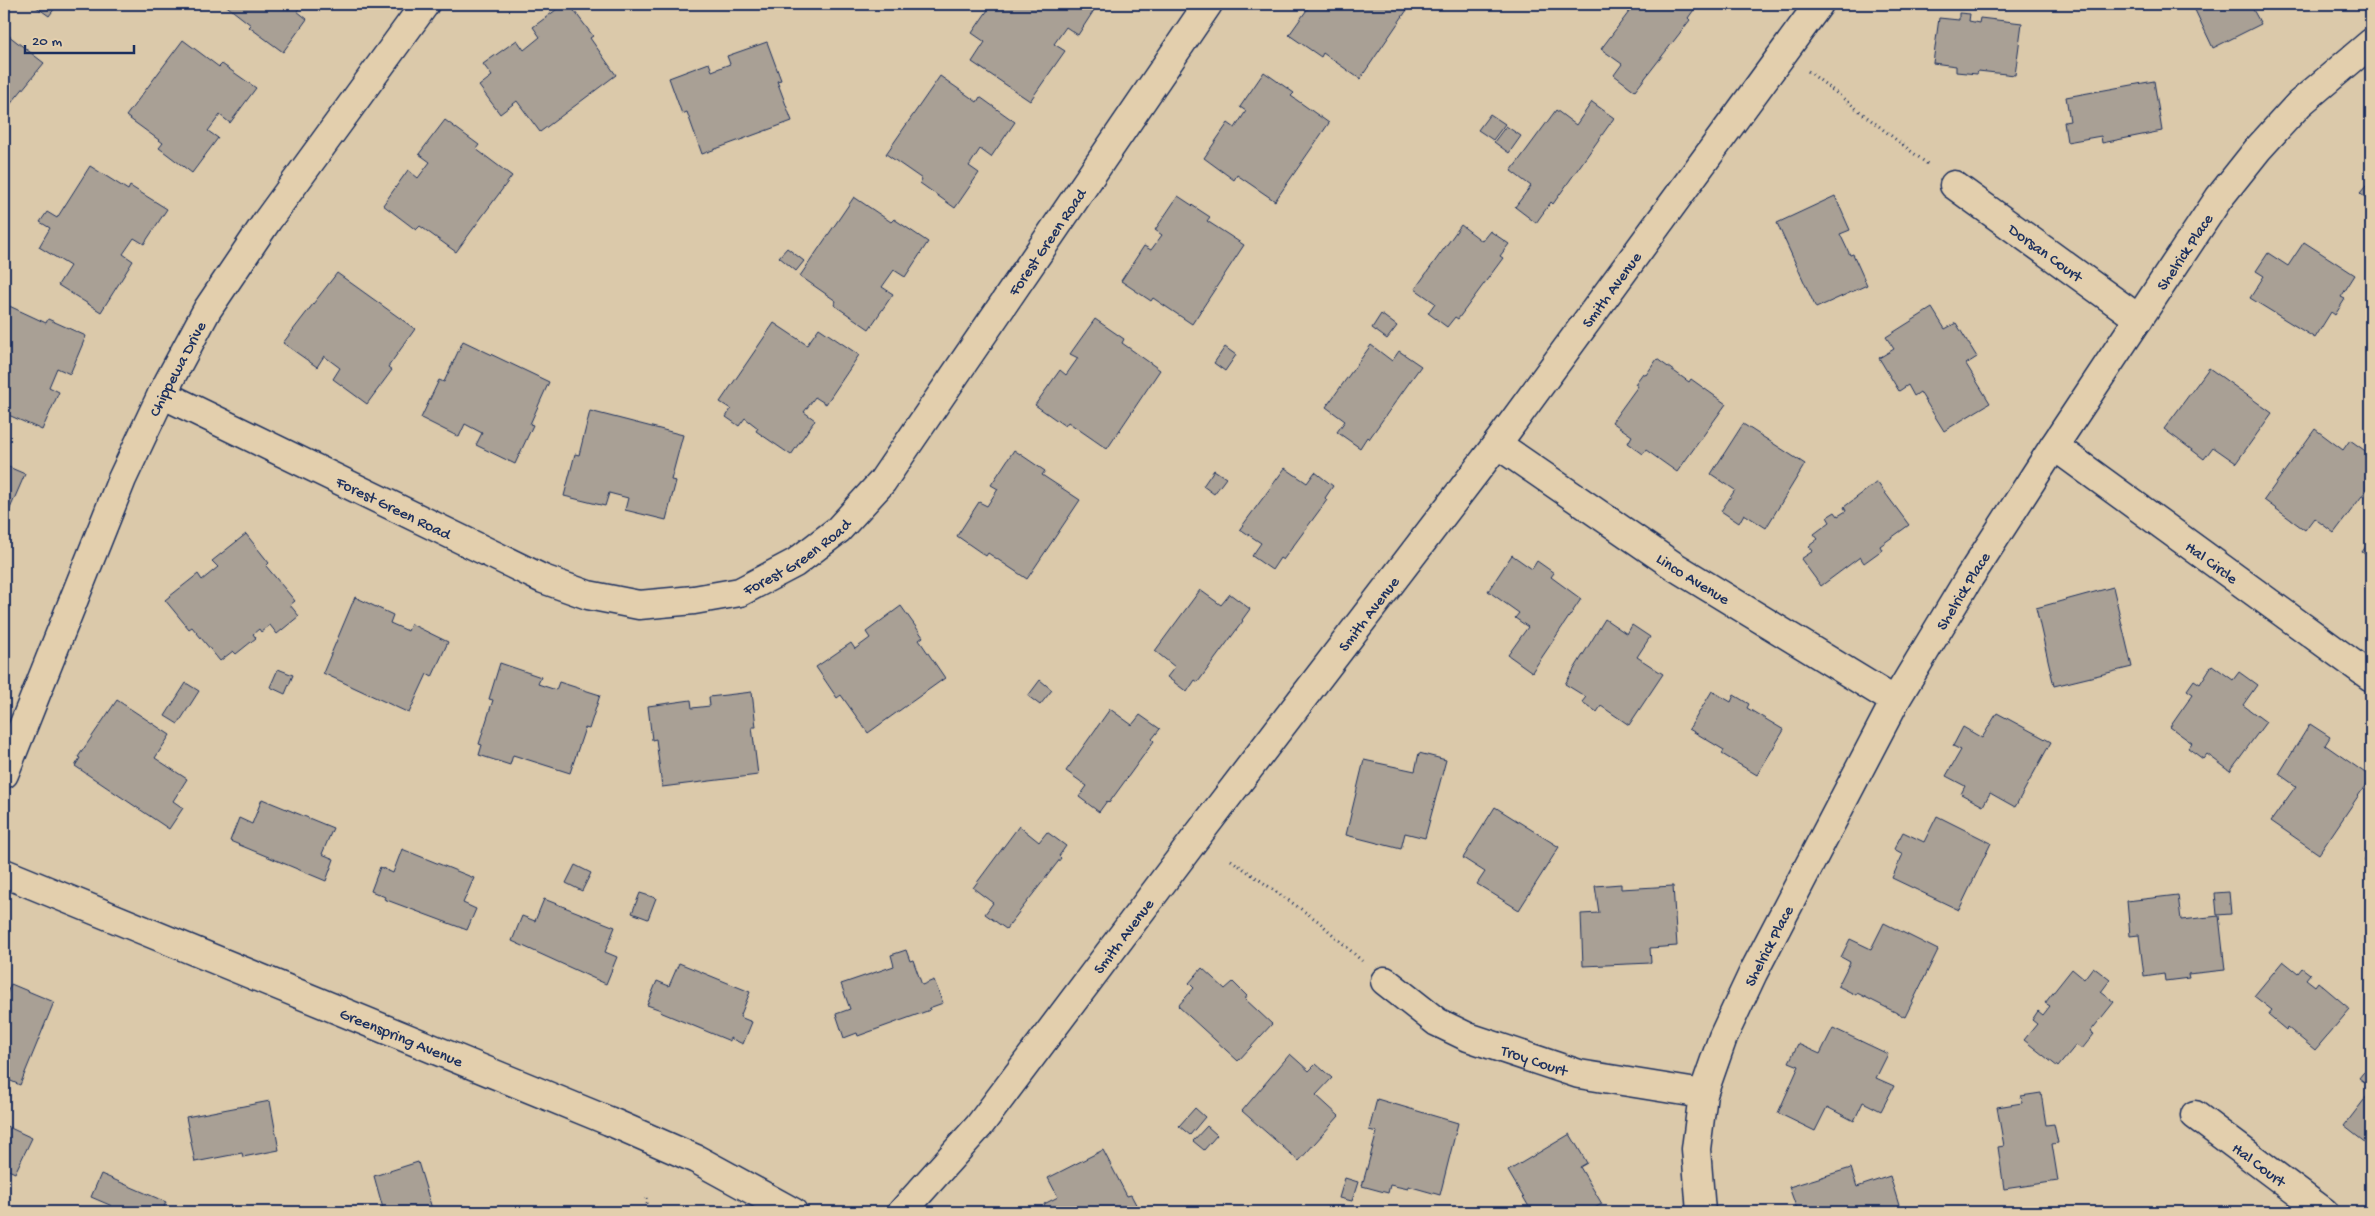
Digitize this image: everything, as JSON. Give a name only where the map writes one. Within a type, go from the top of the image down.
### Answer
[{"type":"street","name":"Chippewa Drive","points":[[4,774],[122,479],[162,394],[207,310],[266,221],[425,4]]},
{"type":"street","name":"Forest Green Road","points":[[162,394],[543,579],[588,595],[639,605],[694,600],[740,592],[795,563],[831,535],[882,482],[1208,4]]},
{"type":"street","name":"Smith Avenue","points":[[902,1212],[979,1126],[1198,835],[1497,444],[1819,4]]},
{"type":"street","name":"Shelrick Place","points":[[1701,1212],[1696,1149],[1703,1094],[1723,1037],[1753,973],[1895,701],[1969,578],[2054,446],[2219,198],[2258,148],[2299,104],[2371,43]]},
{"type":"street","name":"Dorsan Court","points":[[1954,185],[2139,319]]},
{"type":"street","name":"Linco Avenue","points":[[1497,444],[1674,566],[1895,701]]},
{"type":"street","name":"Hal Circle","points":[[2054,446],[2371,677]]},
{"type":"street","name":"Greenspring Avenue","points":[[4,873],[609,1121],[696,1159],[793,1212]]},
{"type":"street","name":"Troy Court","points":[[1385,981],[1437,1022],[1468,1037],[1579,1074],[1703,1094]]},
{"type":"street","name":"Hal Court","points":[[2195,1115],[2324,1212]]},
{"type":"path","points":[[1784,52],[1954,185]]},
{"type":"path","points":[[1231,860],[1318,921],[1385,981]]},
{"type":"path","points":[[646,1198],[649,1212]]},
{"type":"building","points":[[32,4],[58,4],[49,16]]},
{"type":"building","points":[[224,4],[303,4],[297,11],[307,19],[283,52],[249,27],[251,25]]},
{"type":"building","points":[[564,4],[569,4],[593,36],[590,38],[616,75],[540,132],[517,101],[500,114],[479,86],[492,76],[483,64],[517,40],[524,50],[540,37],[533,27]]},
{"type":"building","points":[[992,4],[1098,4],[1078,35],[1066,27],[1054,44],[1065,51],[1030,101],[972,62],[985,42],[972,33]]},
{"type":"building","points":[[1311,4],[1411,4],[1360,79],[1323,53],[1321,57],[1289,35]]},
{"type":"building","points":[[1635,4],[1692,4],[1696,7],[1688,18],[1690,20],[1635,91],[1614,75],[1622,64],[1601,49]]},
{"type":"building","points":[[2196,4],[2250,4],[2261,24],[2213,48],[2195,10],[2199,9]]},
{"type":"building","points":[[1959,13],[1970,14],[1969,21],[1979,23],[1980,18],[2022,23],[2015,75],[1978,71],[1977,74],[1956,72],[1956,66],[1933,63],[1939,18],[1959,20]]},
{"type":"building","points":[[4,32],[44,63],[4,112]]},
{"type":"building","points":[[183,40],[219,67],[222,64],[256,88],[230,123],[220,115],[208,131],[218,138],[192,173],[159,148],[163,143],[126,116]]},
{"type":"building","points":[[767,42],[781,80],[777,81],[792,121],[702,154],[687,112],[682,114],[669,78],[709,63],[712,71],[730,64],[727,56]]},
{"type":"building","points":[[1264,72],[1294,93],[1291,96],[1329,123],[1275,201],[1237,175],[1234,180],[1204,158],[1228,123],[1235,128],[1246,111],[1240,107]]},
{"type":"building","points":[[940,76],[977,102],[980,97],[1015,122],[991,157],[980,149],[969,166],[979,173],[955,208],[920,183],[922,179],[886,154]]},
{"type":"building","points":[[2154,81],[2162,131],[2102,143],[2101,136],[2067,142],[2064,122],[2070,121],[2066,97]]},
{"type":"building","points":[[1592,102],[1614,118],[1553,204],[1551,202],[1536,223],[1515,207],[1531,186],[1511,171],[1556,110],[1576,125]]},
{"type":"building","points":[[1490,114],[1505,124],[1493,140],[1478,130]]},
{"type":"building","points":[[445,120],[479,145],[476,149],[512,176],[456,252],[420,226],[416,230],[383,205],[408,170],[418,178],[430,162],[419,154]]},
{"type":"building","points":[[1506,126],[1521,136],[1509,153],[1494,142]]},
{"type":"building","points":[[90,166],[128,190],[130,186],[167,209],[144,244],[134,238],[123,254],[133,261],[101,312],[58,285],[70,266],[39,247],[50,228],[40,222],[47,212],[57,218]]},
{"type":"building","points":[[2371,180],[2371,203],[2360,193]]},
{"type":"building","points":[[1178,196],[1210,217],[1207,221],[1244,245],[1192,324],[1153,298],[1151,301],[1121,281],[1144,246],[1151,250],[1162,235],[1155,230]]},
{"type":"building","points":[[1835,196],[1850,230],[1840,234],[1850,255],[1853,254],[1867,285],[1816,308],[1777,223]]},
{"type":"building","points":[[854,197],[891,222],[894,219],[928,242],[905,277],[894,270],[882,287],[893,294],[869,329],[834,305],[836,301],[800,276]]},
{"type":"building","points":[[1461,225],[1482,241],[1490,231],[1509,244],[1500,256],[1503,258],[1458,319],[1455,317],[1447,327],[1428,313],[1435,303],[1415,289]]},
{"type":"building","points":[[2304,242],[2355,275],[2341,297],[2345,299],[2335,315],[2331,312],[2315,338],[2250,298],[2264,276],[2256,271],[2268,253],[2288,266]]},
{"type":"building","points":[[787,248],[804,261],[796,271],[779,257]]},
{"type":"building","points":[[337,273],[415,329],[388,367],[392,370],[367,404],[333,379],[340,368],[324,356],[317,367],[283,343]]},
{"type":"building","points":[[5,304],[46,323],[48,319],[86,336],[70,374],[57,368],[49,387],[59,392],[42,430],[4,413]]},
{"type":"building","points":[[1932,308],[1945,329],[1956,323],[1977,357],[1966,364],[1990,403],[1944,431],[1920,392],[1914,396],[1908,385],[1899,391],[1879,358],[1894,349],[1886,337]]},
{"type":"building","points":[[1381,314],[1397,326],[1387,339],[1372,328]]},
{"type":"building","points":[[1095,319],[1124,339],[1122,343],[1160,370],[1107,449],[1068,422],[1065,426],[1035,405],[1060,370],[1066,375],[1078,358],[1070,354]]},
{"type":"building","points":[[774,323],[807,345],[819,328],[859,355],[826,404],[815,397],[804,412],[815,420],[791,455],[756,431],[758,428],[745,418],[739,426],[726,417],[731,409],[720,402]]},
{"type":"building","points":[[463,341],[549,382],[530,424],[533,425],[515,464],[476,445],[482,433],[465,424],[459,437],[421,418],[439,380],[444,382]]},
{"type":"building","points":[[1371,345],[1392,361],[1399,351],[1421,366],[1369,439],[1367,437],[1360,448],[1337,432],[1345,421],[1326,407]]},
{"type":"building","points":[[1225,347],[1236,355],[1225,371],[1214,363]]},
{"type":"building","points":[[1657,359],[1689,382],[1691,379],[1726,404],[1677,472],[1646,450],[1643,454],[1628,443],[1632,436],[1612,422],[1638,386],[1635,384],[1643,373],[1646,375]]},
{"type":"building","points":[[2209,368],[2272,413],[2236,463],[2213,447],[2204,459],[2164,429]]},
{"type":"building","points":[[590,411],[683,435],[671,480],[676,481],[666,520],[625,510],[628,498],[609,493],[605,506],[564,496],[575,454],[579,455]]},
{"type":"building","points":[[1743,424],[1805,464],[1766,528],[1744,514],[1739,523],[1721,511],[1735,490],[1711,474]]},
{"type":"building","points":[[2315,429],[2343,450],[2350,440],[2371,455],[2371,484],[2334,533],[2314,518],[2305,530],[2264,500]]},
{"type":"building","points":[[1014,450],[1045,471],[1042,475],[1080,500],[1027,579],[988,553],[986,556],[957,536],[979,502],[987,506],[998,489],[991,485]]},
{"type":"building","points":[[4,465],[25,474],[9,511],[4,509]]},
{"type":"building","points":[[1285,468],[1307,483],[1315,472],[1333,486],[1325,498],[1327,500],[1283,560],[1280,558],[1272,570],[1252,556],[1261,543],[1240,529]]},
{"type":"building","points":[[1214,470],[1226,478],[1214,494],[1203,486]]},
{"type":"building","points":[[1877,482],[1909,525],[1880,546],[1882,550],[1864,563],[1860,557],[1821,586],[1801,559],[1813,551],[1809,546],[1818,539],[1814,534],[1830,522],[1827,517],[1835,512],[1838,516],[1846,511],[1844,507]]},
{"type":"building","points":[[246,534],[269,563],[266,566],[295,601],[290,605],[299,616],[277,634],[270,625],[261,632],[259,629],[253,634],[256,638],[236,654],[233,651],[220,661],[192,627],[189,629],[165,600],[198,574],[202,580],[218,567],[212,561]]},
{"type":"building","points":[[2371,539],[2371,558],[2362,552]]},
{"type":"building","points":[[1512,555],[1532,569],[1537,561],[1554,573],[1551,577],[1581,599],[1532,672],[1508,655],[1528,627],[1515,618],[1519,613],[1488,591]]},
{"type":"building","points":[[2113,587],[2132,667],[2054,686],[2036,608]]},
{"type":"building","points":[[1200,590],[1221,605],[1230,594],[1250,609],[1198,682],[1195,680],[1187,692],[1167,677],[1175,667],[1155,651]]},
{"type":"building","points":[[355,597],[393,615],[390,623],[408,631],[411,624],[448,642],[432,677],[427,674],[409,713],[323,673]]},
{"type":"building","points":[[901,606],[923,637],[919,640],[945,678],[868,733],[841,695],[837,698],[816,667],[851,643],[855,649],[870,638],[866,632]]},
{"type":"building","points":[[1605,619],[1627,634],[1632,625],[1650,637],[1637,657],[1663,674],[1629,725],[1601,706],[1597,712],[1582,702],[1586,697],[1565,684]]},
{"type":"building","points":[[500,663],[541,677],[538,684],[556,690],[559,682],[600,695],[589,729],[585,728],[570,773],[513,755],[510,765],[479,755],[482,745],[479,744],[493,700],[489,699]]},
{"type":"building","points":[[2212,665],[2233,680],[2239,672],[2257,685],[2243,705],[2266,722],[2230,771],[2207,754],[2203,759],[2188,748],[2192,743],[2170,727],[2193,694],[2187,690],[2194,680],[2200,684]]},
{"type":"building","points":[[278,669],[293,675],[285,694],[270,687]]},
{"type":"building","points":[[1040,680],[1052,690],[1040,705],[1028,696]]},
{"type":"building","points":[[186,683],[199,691],[178,724],[165,716]]},
{"type":"building","points":[[1712,691],[1731,702],[1734,695],[1749,704],[1747,708],[1784,730],[1757,775],[1722,754],[1724,750],[1689,729]]},
{"type":"building","points":[[752,692],[756,727],[752,727],[758,775],[662,787],[656,739],[652,740],[648,706],[691,700],[692,708],[710,706],[709,697]]},
{"type":"building","points":[[117,700],[170,735],[155,758],[187,779],[173,801],[183,808],[169,829],[75,766],[80,758],[78,757]]},
{"type":"building","points":[[1110,709],[1132,725],[1140,715],[1160,729],[1152,739],[1154,741],[1109,803],[1107,801],[1099,812],[1079,797],[1087,786],[1066,771]]},
{"type":"building","points":[[1997,713],[2051,742],[2015,807],[1990,793],[1983,806],[1961,794],[1965,786],[1946,776],[1961,750],[1953,746],[1963,727],[1982,738]]},
{"type":"building","points":[[2310,724],[2330,737],[2325,745],[2371,777],[2319,854],[2271,821],[2296,786],[2279,774]]},
{"type":"building","points":[[1419,753],[1446,760],[1425,838],[1405,833],[1401,849],[1346,835],[1364,760],[1415,771]]},
{"type":"building","points":[[262,799],[333,828],[322,854],[334,859],[326,881],[230,841],[239,818],[252,824]]},
{"type":"building","points":[[1495,807],[1559,847],[1519,910],[1477,884],[1485,872],[1463,858]]},
{"type":"building","points":[[1937,816],[1991,843],[1959,910],[1892,878],[1903,854],[1894,849],[1903,832],[1924,842]]},
{"type":"building","points":[[1019,826],[1039,842],[1047,832],[1066,846],[1059,856],[1061,858],[1006,929],[985,914],[993,903],[973,888]]},
{"type":"building","points":[[402,849],[474,878],[463,903],[476,909],[467,930],[384,899],[385,897],[371,891],[380,867],[393,873]]},
{"type":"building","points":[[2371,849],[2371,866],[2364,861]]},
{"type":"building","points":[[575,865],[591,873],[582,891],[566,883]]},
{"type":"building","points":[[1621,884],[1621,889],[1673,886],[1677,946],[1650,948],[1651,963],[1583,966],[1581,914],[1599,913],[1595,886]]},
{"type":"building","points":[[2229,892],[2231,914],[2217,915],[2215,893]]},
{"type":"building","points":[[640,893],[656,898],[648,919],[632,913]]},
{"type":"building","points":[[2178,895],[2181,920],[2219,916],[2225,970],[2188,974],[2189,978],[2165,981],[2164,973],[2144,976],[2139,935],[2130,936],[2127,901]]},
{"type":"building","points":[[544,899],[615,927],[605,952],[617,957],[606,984],[512,941],[522,916],[535,921]]},
{"type":"building","points":[[1884,923],[1938,950],[1905,1017],[1857,993],[1856,995],[1838,986],[1850,962],[1841,957],[1850,939],[1871,949]]},
{"type":"building","points":[[906,950],[910,961],[913,960],[922,985],[934,980],[943,1003],[929,1008],[930,1010],[858,1036],[857,1033],[844,1038],[836,1014],[850,1009],[841,984],[894,966],[891,955]]},
{"type":"building","points":[[2283,961],[2298,973],[2302,968],[2310,974],[2306,979],[2315,986],[2318,982],[2350,1009],[2315,1050],[2287,1027],[2286,1030],[2268,1015],[2272,1010],[2254,996]]},
{"type":"building","points":[[679,963],[750,992],[740,1017],[752,1022],[743,1044],[730,1038],[730,1041],[647,1005],[657,981],[669,986]]},
{"type":"building","points":[[2093,967],[2110,980],[2101,992],[2114,1002],[2090,1032],[2094,1034],[2082,1049],[2076,1045],[2058,1067],[2024,1040],[2037,1024],[2032,1020],[2038,1011],[2043,1015],[2050,1006],[2045,1003],[2072,969],[2084,979]]},
{"type":"building","points":[[1202,968],[1225,989],[1233,982],[1247,996],[1245,999],[1272,1024],[1238,1061],[1178,1006],[1194,988],[1189,983]]},
{"type":"building","points":[[11,984],[54,1002],[20,1085],[4,1078],[4,999]]},
{"type":"building","points":[[1833,1028],[1888,1054],[1876,1078],[1894,1086],[1881,1111],[1863,1102],[1854,1121],[1827,1107],[1815,1131],[1778,1113],[1799,1066],[1789,1062],[1798,1044],[1820,1054]]},
{"type":"building","points":[[1290,1054],[1309,1071],[1316,1064],[1332,1078],[1316,1095],[1339,1116],[1299,1161],[1242,1111]]},
{"type":"building","points":[[2371,1063],[2371,1087],[2359,1078]]},
{"type":"building","points":[[2371,1091],[2371,1147],[2344,1126]]},
{"type":"building","points":[[2041,1093],[2046,1125],[2054,1124],[2058,1143],[2052,1144],[2058,1181],[2004,1189],[1998,1147],[2004,1146],[1997,1107],[2022,1103],[2021,1096]]},
{"type":"building","points":[[1377,1099],[1458,1123],[1440,1195],[1408,1186],[1408,1189],[1390,1185],[1388,1193],[1362,1186],[1377,1132],[1369,1130]]},
{"type":"building","points":[[270,1101],[279,1150],[243,1157],[242,1153],[195,1162],[186,1117]]},
{"type":"building","points":[[1195,1108],[1205,1117],[1190,1135],[1179,1126]]},
{"type":"building","points":[[4,1125],[32,1138],[15,1173],[4,1168]]},
{"type":"building","points":[[1207,1126],[1217,1135],[1204,1150],[1193,1141]]},
{"type":"building","points":[[1570,1134],[1587,1163],[1580,1167],[1602,1204],[1587,1212],[1532,1212],[1508,1171]]},
{"type":"building","points":[[1103,1150],[1127,1196],[1131,1195],[1140,1212],[1048,1212],[1044,1204],[1058,1197],[1048,1178]]},
{"type":"building","points":[[418,1162],[433,1212],[384,1212],[374,1176]]},
{"type":"building","points":[[1851,1168],[1857,1187],[1890,1176],[1901,1212],[1798,1212],[1789,1187]]},
{"type":"building","points":[[101,1174],[166,1202],[162,1212],[109,1212],[112,1206],[91,1197]]},
{"type":"building","points":[[1345,1178],[1358,1182],[1352,1201],[1339,1198]]}]
